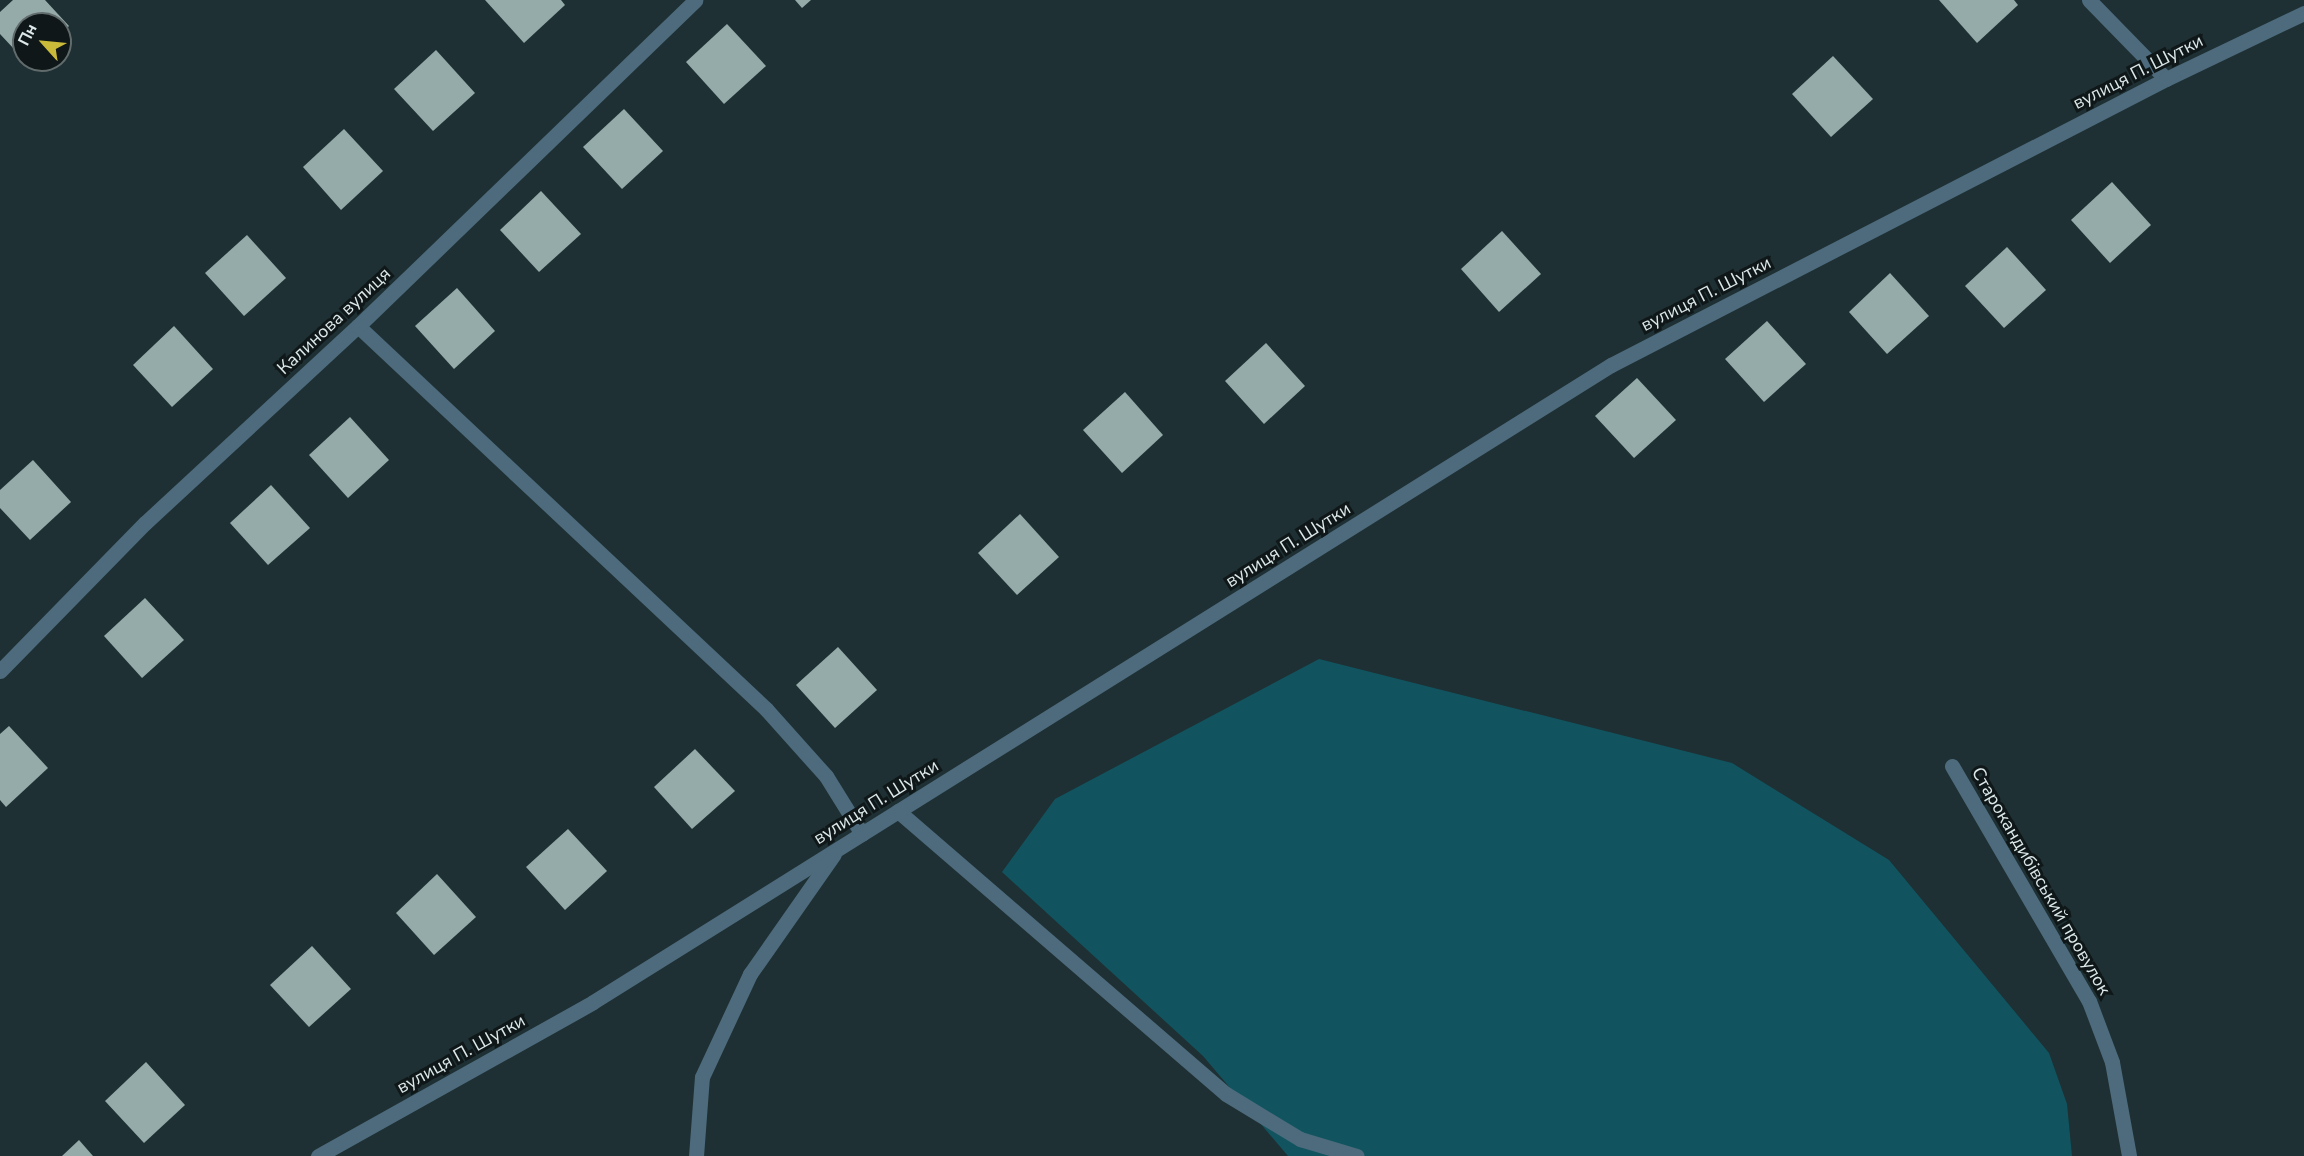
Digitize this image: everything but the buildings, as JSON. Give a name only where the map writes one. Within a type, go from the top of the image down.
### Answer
[{"type":"street","name":"Калинова вулиця","points":[[0,671],[145,523],[358,326],[695,0]]},
{"type":"street","points":[[2089,0],[2166,78]]},
{"type":"street","name":"вулиця П. Шутки","points":[[318,1156],[593,1002],[1611,365],[2166,78],[2304,13]]},
{"type":"street","points":[[358,326],[766,709],[826,776],[862,834]]},
{"type":"street","name":"Старокандибівський провулок","points":[[1952,766],[2089,1002],[2112,1062],[2129,1156]]},
{"type":"street","points":[[898,811],[1226,1094],[1300,1139],[1357,1156]]},
{"type":"street","points":[[696,1156],[702,1077],[707,1066],[750,974],[838,849]]},
{"type":"shaded area","points":[[1319,659],[1732,763],[1889,860],[2049,1053],[2067,1104],[2072,1156],[1288,1156],[1203,1056],[1002,872],[1055,799]]}]
